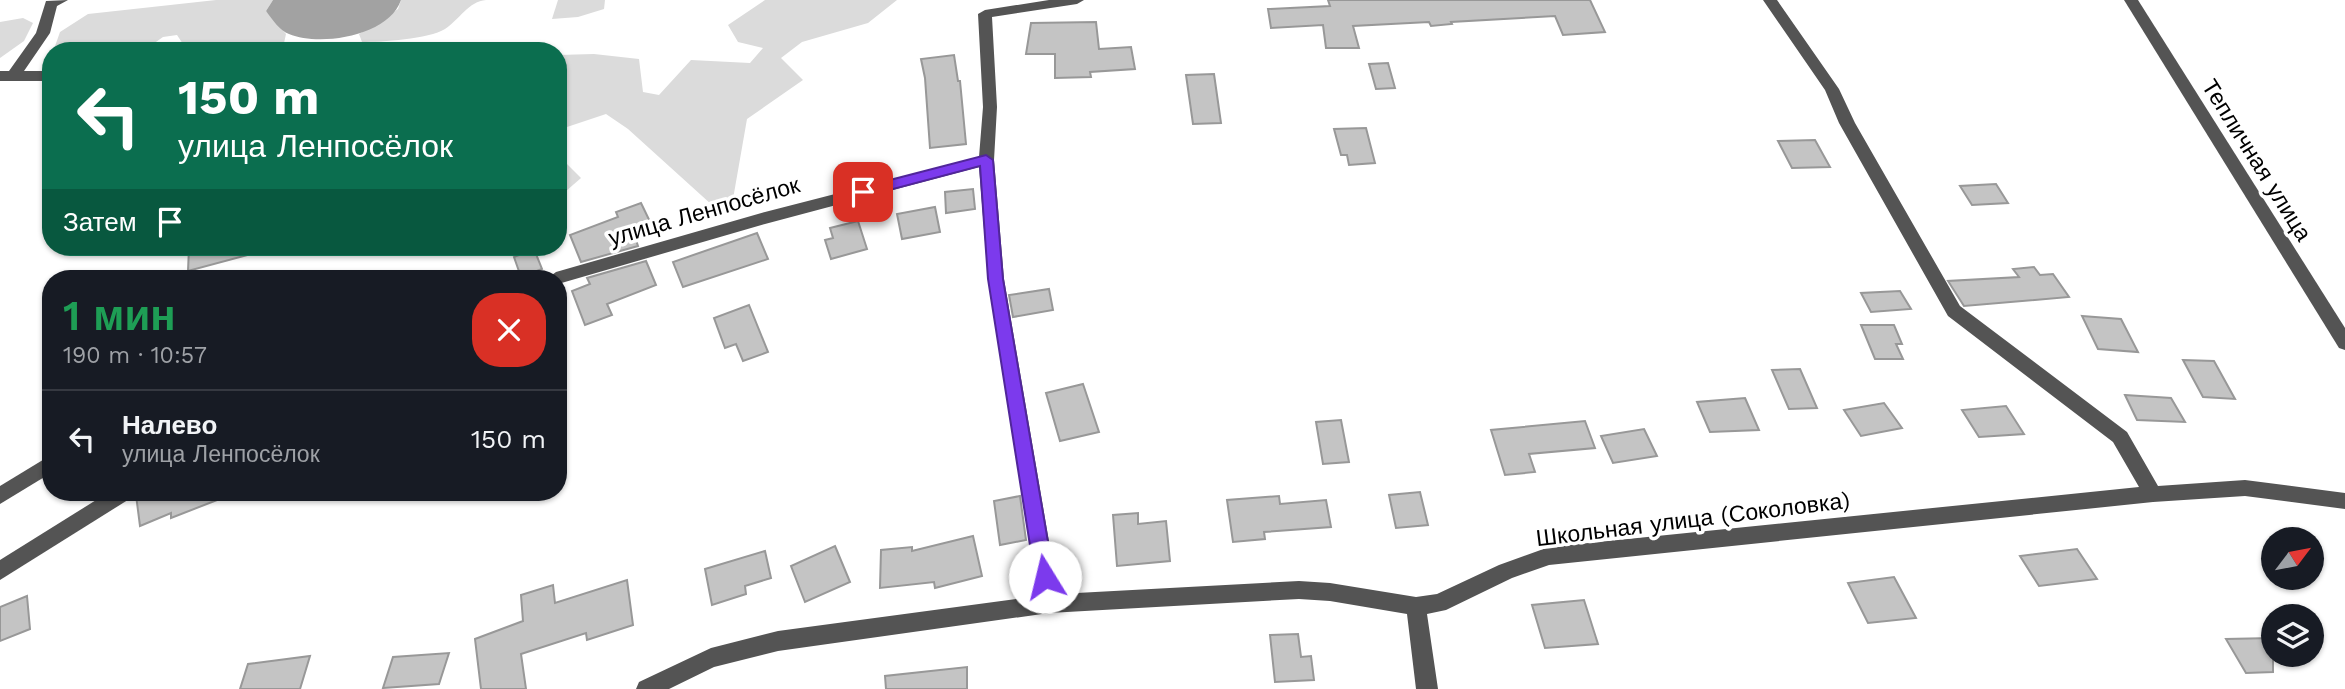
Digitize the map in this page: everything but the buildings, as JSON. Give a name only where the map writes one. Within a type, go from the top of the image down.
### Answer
[{"type":"street","points":[[7,76],[43,33],[51,4],[61,0]]},
{"type":"street","points":[[1049,604],[996,279],[986,160],[990,107],[985,14],[1077,0]]},
{"type":"street","points":[[1770,0],[1832,89],[1847,123],[1954,311],[2120,437],[2153,494]]},
{"type":"street","name":"Тепличная улица","points":[[2131,0],[2345,343]]},
{"type":"street","points":[[7,76],[42,76]]},
{"type":"street","name":"улица Ленпосёлок","points":[[567,275],[765,218],[986,160]]},
{"type":"street","points":[[0,496],[42,469]]},
{"type":"street","name":"Школьная улица (Соколовка)","points":[[647,689],[712,658],[778,641],[1049,604],[1299,590],[1330,592],[1416,606],[1439,603],[1506,571],[1549,556],[2153,494],[2245,488],[2345,501]]},
{"type":"street","points":[[0,570],[110,501]]},
{"type":"street","points":[[1416,606],[1427,689]]},
{"type":"shaded area","points":[[216,0],[273,0],[266,11],[286,34],[284,42],[182,42],[177,35],[163,37],[156,42],[56,42],[60,32],[88,14]]},
{"type":"shaded area","points":[[273,0],[401,0],[394,12],[383,22],[368,30],[318,39],[302,38],[282,30],[266,11]]},
{"type":"shaded area","points":[[401,0],[486,0],[474,4],[438,32],[405,39],[362,42],[359,34],[398,9]]},
{"type":"shaded area","points":[[558,0],[605,0],[604,9],[578,17],[552,19]]},
{"type":"shaded area","points":[[765,0],[897,0],[868,23],[802,42],[781,58],[803,80],[747,119],[733,199],[712,205],[628,129],[606,114],[567,127],[567,55],[594,54],[639,59],[643,92],[659,95],[691,60],[750,63],[763,48],[738,42],[728,25]]},
{"type":"shaded area","points":[[23,18],[33,23],[24,41],[0,58],[0,22]]},
{"type":"shaded area","points":[[567,164],[581,178],[567,190]]},
{"type":"route","points":[[863,192],[986,160],[996,279],[1045,577]]}]
